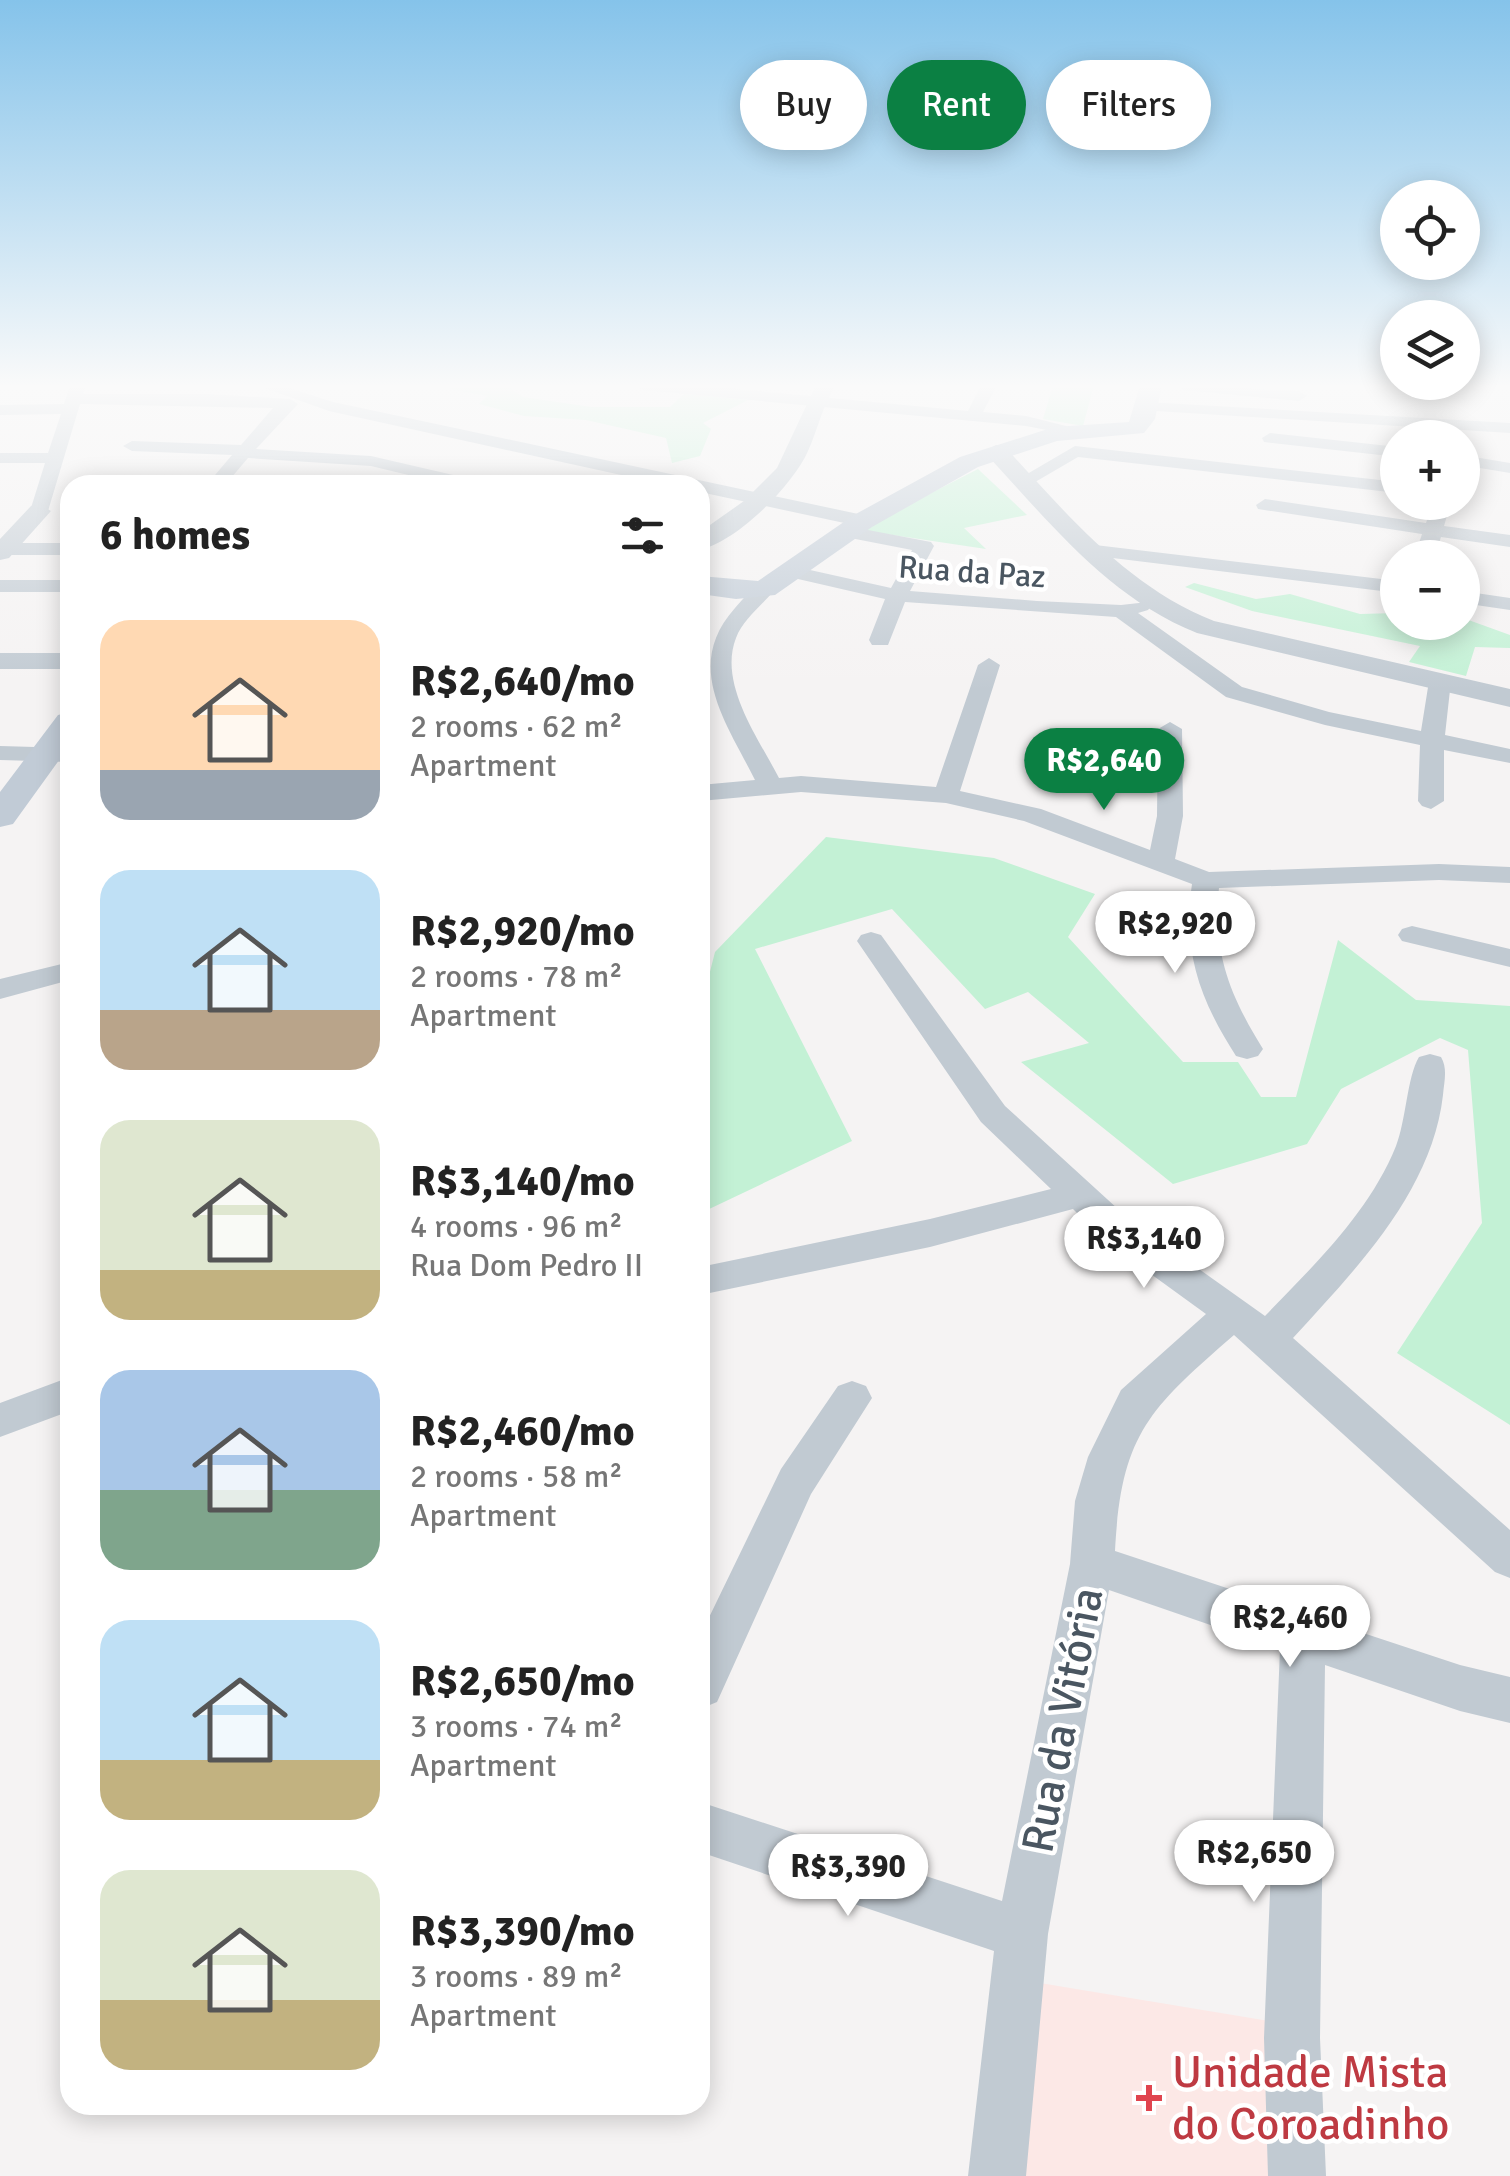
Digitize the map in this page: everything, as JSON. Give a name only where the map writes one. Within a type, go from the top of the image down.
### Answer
[{"type":"main road","points":[[710,586],[765,589],[855,526],[932,487]]},
{"type":"main road","points":[[0,816],[58,754]]},
{"type":"street","points":[[2,551],[39,511],[46,487]]},
{"type":"street","points":[[710,536],[761,500],[771,487]]},
{"type":"street","points":[[1030,487],[1150,604],[1206,627],[1510,698]]},
{"type":"street","points":[[1332,515],[1338,487]]},
{"type":"street","points":[[710,489],[923,544],[880,640]]},
{"type":"street","points":[[1265,505],[1510,542]]},
{"type":"street","points":[[0,512],[39,511]]},
{"type":"street","points":[[1430,540],[1436,520]]},
{"type":"street","points":[[2,551],[60,548]]},
{"type":"street","points":[[1094,551],[1380,584]]},
{"type":"street","name":"Rua da Paz","points":[[792,572],[896,598],[1121,611],[1150,604]]},
{"type":"street","points":[[0,586],[60,586]]},
{"type":"street","points":[[765,589],[734,622],[722,642],[720,663],[727,696],[770,785]]},
{"type":"street","points":[[1480,600],[1510,604]]},
{"type":"street","points":[[1121,611],[1234,692],[1326,718],[1510,756]]},
{"type":"street","points":[[0,661],[60,661]]},
{"type":"street","points":[[946,794],[988,665]]},
{"type":"street","points":[[1431,802],[1432,738],[1440,682]]},
{"type":"street","points":[[1160,866],[1170,816],[1170,729]]},
{"type":"street","points":[[0,754],[58,754]]},
{"type":"street","points":[[710,792],[830,784],[946,794],[1032,815],[1206,880],[1440,872],[1510,874]]},
{"type":"street","points":[[1206,880],[1200,919],[1204,970],[1247,1049]]},
{"type":"street","points":[[1412,935],[1510,958]]},
{"type":"street","points":[[870,941],[992,1114],[1117,1230],[1250,1327],[1510,1558]]},
{"type":"street","points":[[0,989],[60,974]]},
{"type":"street","name":"Rua da Vitória","points":[[998,2176],[1022,1934],[1092,1564],[1096,1501],[1109,1457],[1135,1402],[1157,1378],[1250,1327],[1361,1237],[1411,1160],[1429,1092],[1430,1065]]},
{"type":"street","points":[[710,1279],[930,1233],[1080,1195]]},
{"type":"street","points":[[0,1420],[60,1398]]},
{"type":"street","points":[[710,1665],[796,1482],[852,1398]]},
{"type":"street","points":[[1092,1564],[1460,1688],[1510,1700]]},
{"type":"street","points":[[1297,2176],[1292,2038],[1303,1634]]},
{"type":"street","points":[[710,1830],[1022,1934]]},
{"type":"shaded area","name":"Unidade Mista do Coroadinho","points":[[1034,1982],[1269,2021],[1277,2176],[1019,2176]]},
{"type":"green space","points":[[944,487],[997,487],[1027,515],[964,528],[986,549],[859,530]]},
{"type":"green space","points":[[1194,583],[1256,599],[1290,594],[1360,614],[1380,613],[1380,638],[1252,611],[1185,587]]},
{"type":"green space","points":[[1480,624],[1510,635],[1510,648],[1475,647],[1466,676],[1409,662],[1420,646],[1391,640],[1480,640]]},
{"type":"green space","points":[[826,837],[994,858],[1095,894],[1068,937],[1183,1062],[1238,1062],[1261,1097],[1296,1097],[1338,940],[1416,1000],[1510,1006],[1510,1425],[1397,1353],[1482,1223],[1468,1050],[1440,1038],[1341,1089],[1307,1144],[1173,1184],[1021,1062],[1089,1043],[1028,992],[985,1009],[892,909],[755,949],[852,1141],[710,1209],[710,972],[715,952]]},
{"type":"place","name":"Unidade Mista do Coroadinho","points":[[1149,2098]]}]
